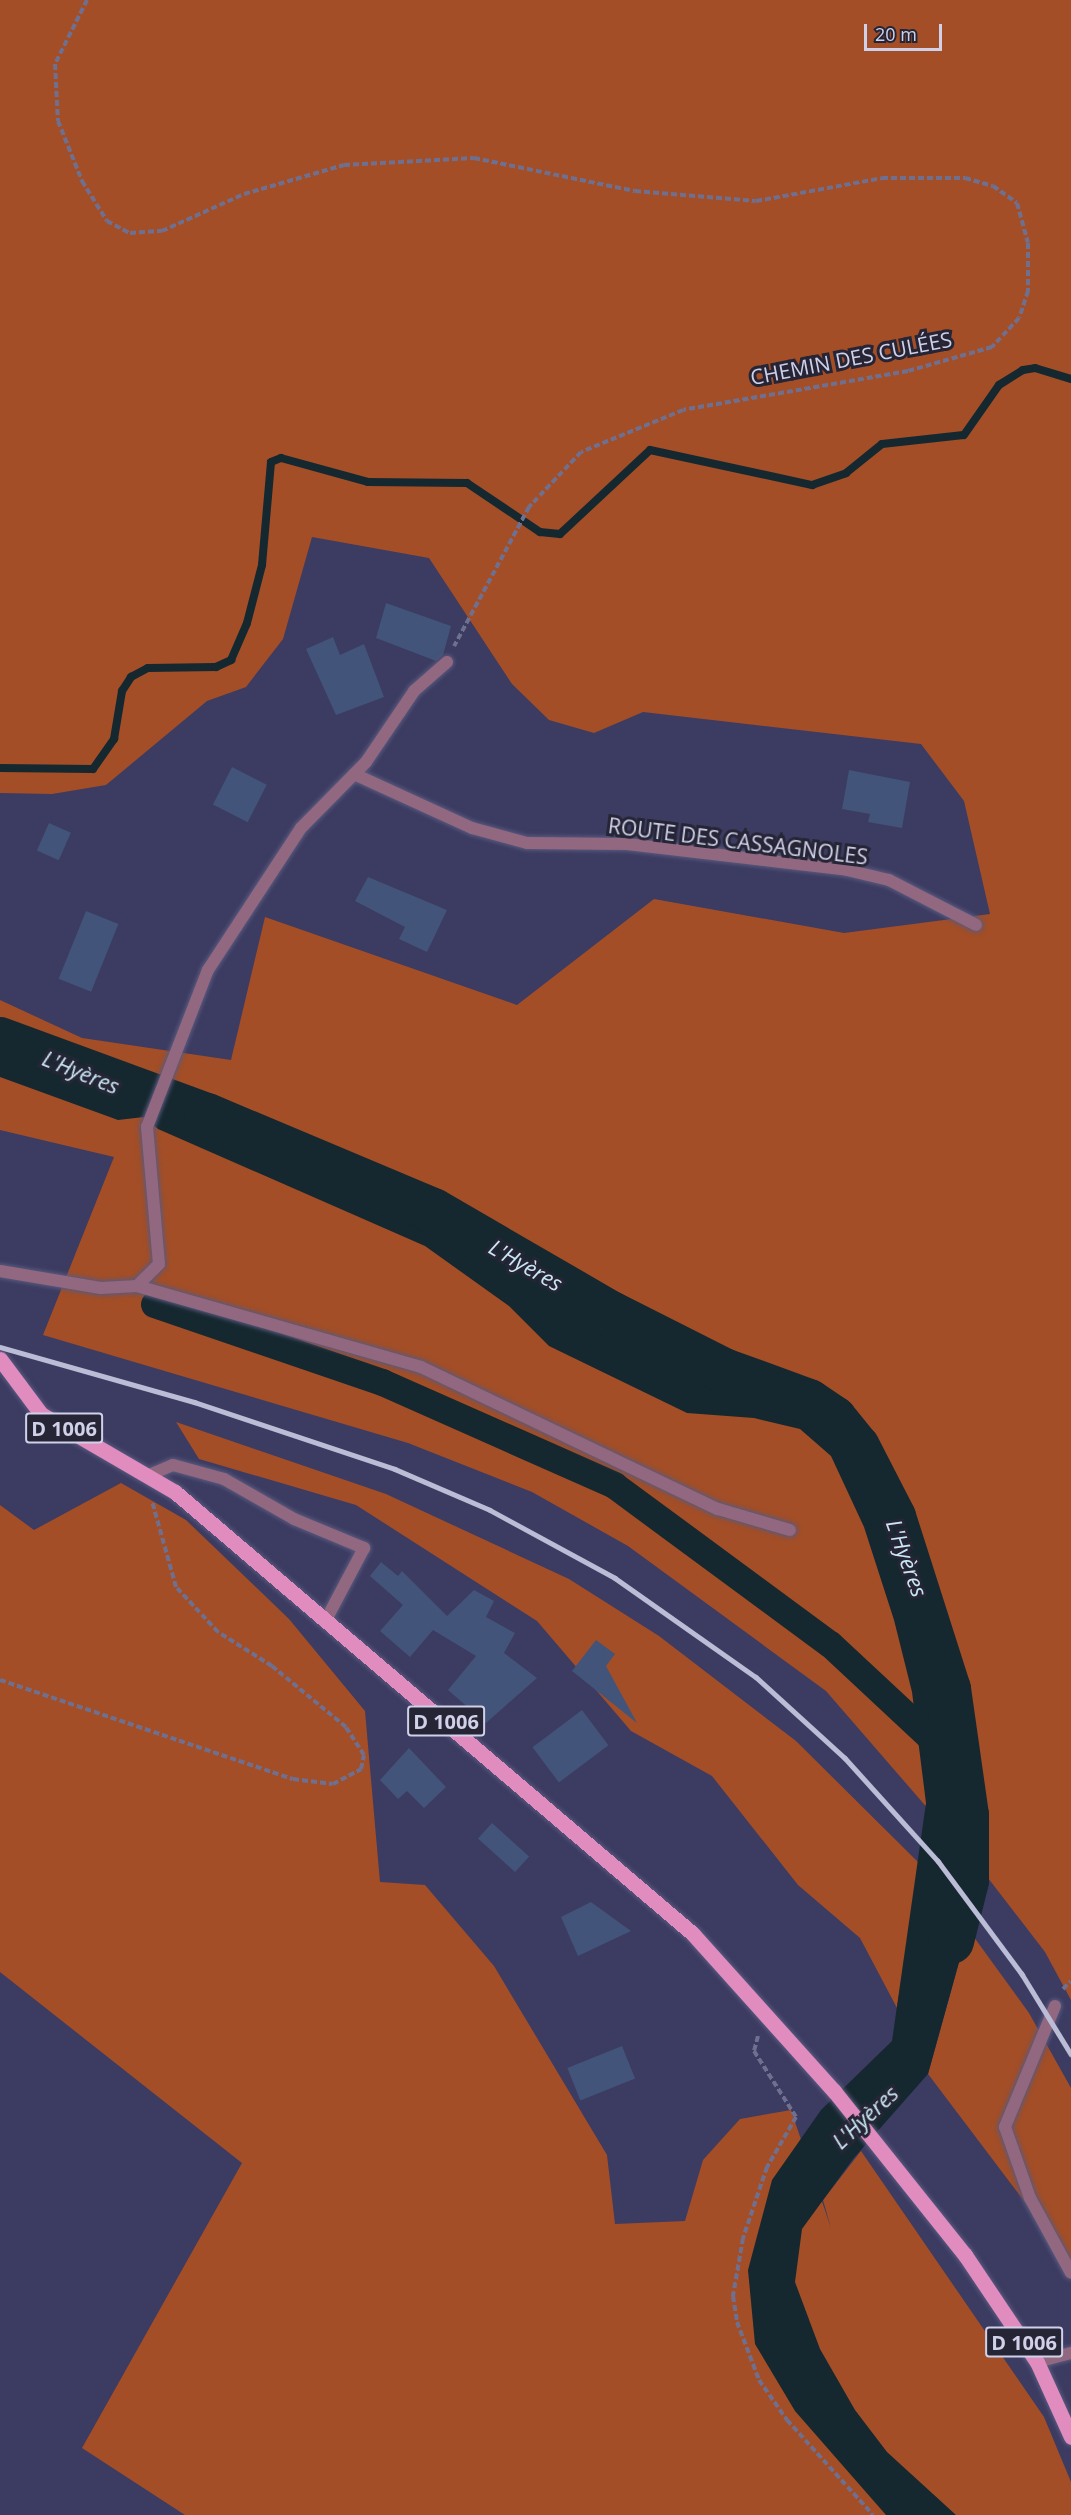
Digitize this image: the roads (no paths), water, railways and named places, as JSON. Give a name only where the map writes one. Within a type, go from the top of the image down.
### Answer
[{"type":"main road","name":"D 1006","points":[[0,1359],[41,1414],[175,1492],[327,1618],[693,1934],[834,2091],[965,2255],[1037,2362],[1071,2437]]},
{"type":"street","points":[[137,1287],[159,1264],[147,1127],[208,970],[256,889],[301,828],[354,774],[414,691],[447,662]]},
{"type":"street","name":"ROUTE DES CASSAGNOLES","points":[[354,774],[472,828],[527,843],[627,844],[847,870],[889,880],[976,925]]},
{"type":"street","points":[[0,1270],[101,1288],[137,1287],[421,1367],[718,1509],[790,1530]]},
{"type":"street","points":[[147,1476],[173,1465],[224,1479],[294,1519],[364,1548],[327,1618]]},
{"type":"street","points":[[1055,2006],[1005,2127],[1030,2198],[1071,2273]]},
{"type":"street","points":[[1037,2362],[1071,2353]]},
{"type":"water","points":[[0,1040],[207,1116],[433,1211],[611,1314],[809,1402],[834,1419],[857,1447],[913,1568],[948,1689],[966,1815],[961,1955],[928,2074],[853,2159],[802,2229],[795,2282],[820,2349],[855,2410],[887,2452],[956,2515],[886,2515],[795,2411],[755,2344],[748,2270],[772,2180],[821,2110],[892,2041],[926,1803],[912,1692],[894,1620],[864,1527],[831,1456],[800,1429],[754,1418],[687,1413],[549,1346],[509,1306],[425,1246],[158,1129],[144,1117],[118,1120],[0,1077]]},
{"type":"waterway","points":[[0,768],[93,769],[114,739],[122,691],[131,677],[148,668],[216,667],[231,660],[247,623],[262,565],[271,462],[281,458],[368,482],[467,483],[540,532],[560,534],[650,450],[812,485],[846,473],[882,444],[964,435],[999,385],[1023,370],[1035,368],[1071,379]]},
{"type":"waterway","name":"L'Hyères","points":[[0,1040],[207,1116],[433,1211],[611,1314],[724,1371],[809,1402],[834,1419],[857,1447],[893,1517],[948,1689],[966,1815],[966,1881],[951,1941]]},
{"type":"waterway","points":[[154,1304],[382,1382],[614,1485],[830,1644],[963,1768]]},
{"type":"railway","points":[[0,1347],[194,1402],[395,1469],[490,1510],[615,1578],[756,1677],[845,1758],[938,1861],[1022,1974],[1071,2054]]}]
